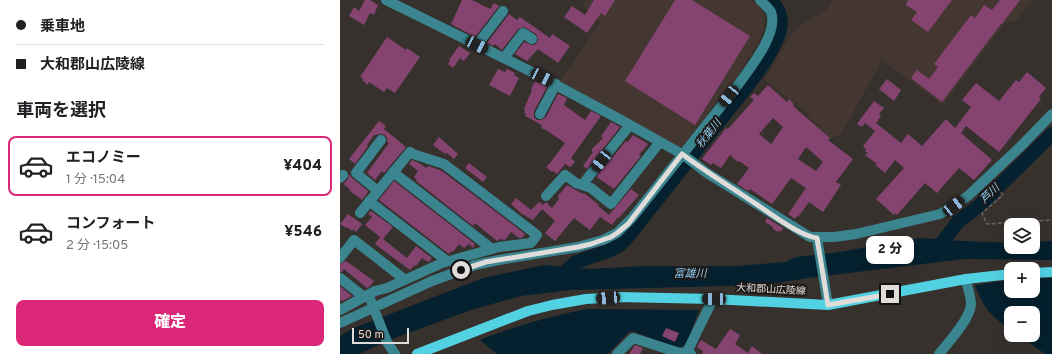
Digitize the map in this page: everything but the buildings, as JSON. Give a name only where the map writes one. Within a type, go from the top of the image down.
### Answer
[{"type":"main road","points":[[1040,273],[1052,272]]},
{"type":"main road","name":"大和郡山広陵線","points":[[416,354],[528,311],[586,299],[619,297],[714,299],[828,305],[966,279],[1004,275]]},
{"type":"street","points":[[386,0],[556,84],[682,154],[695,164],[810,237],[817,238],[856,234],[940,214],[969,195],[1022,145],[1052,114]]},
{"type":"street","points":[[340,323],[374,309],[432,281],[475,266],[499,260],[578,247],[611,237],[617,233],[628,224],[742,80],[753,63],[769,36],[772,26],[770,11],[760,0]]},
{"type":"street","points":[[477,45],[504,11]]},
{"type":"street","points":[[504,58],[522,33],[532,39]]},
{"type":"street","points":[[540,114],[556,84]]},
{"type":"street","points":[[582,185],[630,125]]},
{"type":"street","points":[[378,191],[356,173],[381,140]]},
{"type":"street","points":[[546,196],[565,175],[576,183],[591,188],[611,204],[660,142]]},
{"type":"street","points":[[340,310],[376,291],[387,288],[447,261],[492,249],[531,243],[537,235],[444,164],[410,152],[360,213]]},
{"type":"street","points":[[393,172],[492,249]]},
{"type":"street","points":[[369,202],[447,261]]},
{"type":"street","points":[[817,238],[828,305]]},
{"type":"street","points":[[340,258],[354,240],[404,280]]},
{"type":"street","points":[[340,278],[367,296],[374,309],[387,342],[395,354]]},
{"type":"street","points":[[939,354],[965,319],[969,311],[971,304],[966,279]]},
{"type":"street","points":[[617,354],[633,338],[680,353],[689,353],[714,299]]},
{"type":"path","points":[[987,177],[1003,195],[982,213],[987,224],[1052,220]]},
{"type":"shaded area","points":[[586,0],[752,0],[764,13],[764,28],[757,45],[737,76],[680,149],[560,81],[600,22],[582,5]]},
{"type":"shaded area","points":[[832,0],[1032,0],[1016,21],[1005,23],[943,105],[882,60],[841,134],[830,138],[801,108],[764,80],[795,29],[826,10]]},
{"type":"water","name":"富雄川","points":[[920,238],[1004,243],[1004,254],[1040,254],[1040,242],[1052,241],[1052,260],[964,259],[808,278],[764,285],[570,290],[521,296],[471,310],[392,339],[359,354],[340,354],[340,336],[354,328],[483,278],[544,265],[590,269],[645,266],[737,266],[785,262],[796,257],[833,253]]},
{"type":"water","points":[[1040,278],[1052,278],[1052,354],[1045,354],[1029,342],[1040,342],[1040,306],[1004,306],[1004,325],[988,311],[975,285],[1004,281],[1004,298],[1040,298]]},
{"type":"water","points":[[587,309],[699,310],[687,343],[678,349],[633,331],[628,333],[608,354],[497,354],[480,340],[533,322]]},
{"type":"waterway","name":"秋葉川","points":[[566,277],[567,270],[576,262],[611,250],[620,245],[626,239],[755,75],[771,51],[781,25],[779,13],[770,0]]},
{"type":"waterway","name":"芦川","points":[[933,254],[958,222],[980,205],[1052,134]]},
{"type":"route","points":[[461,270],[486,262],[578,247],[611,237],[628,224],[682,154],[778,218],[804,234],[817,238],[828,305],[890,294]]}]
